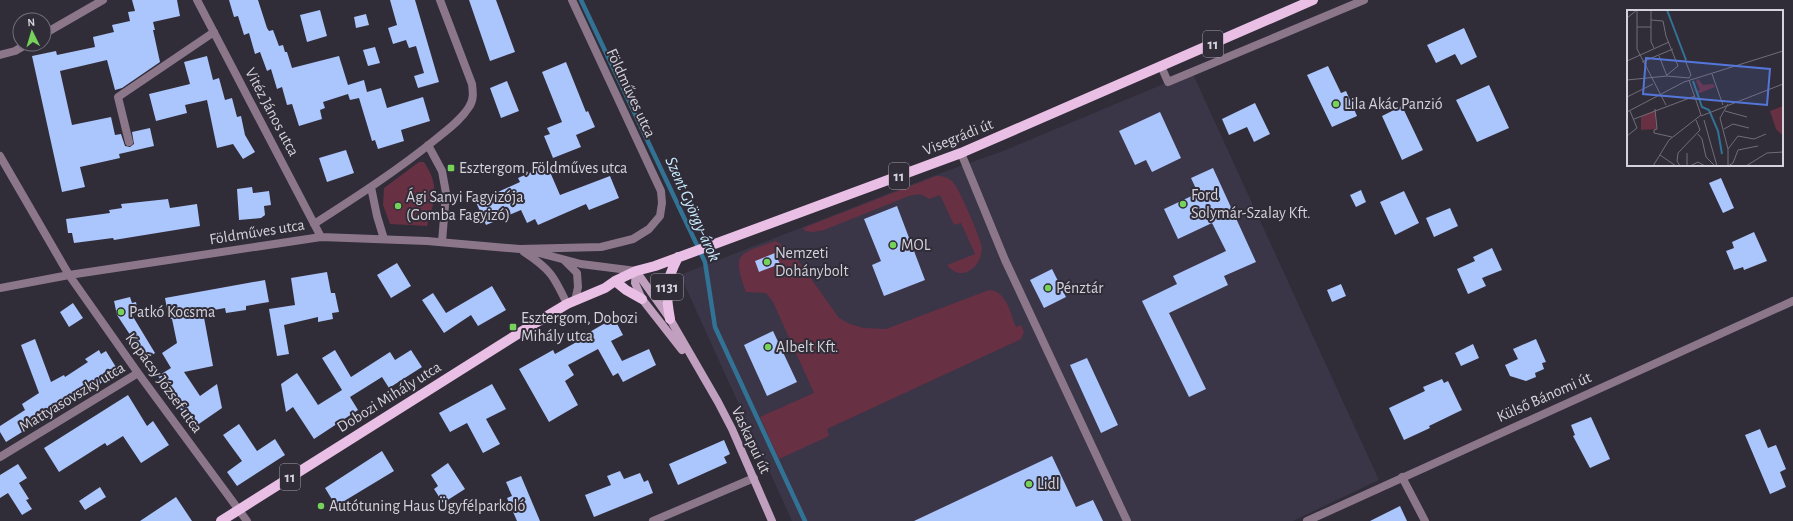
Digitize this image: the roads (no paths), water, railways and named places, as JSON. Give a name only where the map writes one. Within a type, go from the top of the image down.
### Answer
[{"type":"main road","name":"Visegrádi út","points":[[739,235],[961,153],[1313,0]]},
{"type":"main road","name":"Dobozi Mihály utca","points":[[221,521],[571,303],[605,288],[615,281],[636,271],[739,235]]},
{"type":"main road","name":"1131","points":[[670,319],[666,293],[671,271],[678,257]]},
{"type":"main road","name":"Vaskapui út","points":[[636,271],[635,283],[642,299],[700,373]]},
{"type":"main road","name":"Vaskapui út","points":[[636,271],[670,319],[732,429],[772,521]]},
{"type":"main road","name":"1131","points":[[615,281],[626,290],[642,299]]},
{"type":"street","points":[[52,29],[103,0]]},
{"type":"street","name":"Vitéz János utca","points":[[197,0],[321,236]]},
{"type":"street","name":"Földműves utca","points":[[314,224],[371,187],[428,145],[461,118],[470,106],[473,95],[472,84],[440,0]]},
{"type":"street","name":"Földműves utca","points":[[0,288],[69,275],[321,236],[442,242],[520,249],[601,247],[633,239],[649,229],[660,216],[662,203],[661,191],[572,0]]},
{"type":"street","points":[[1161,66],[1168,82],[1364,0]]},
{"type":"street","points":[[129,142],[118,97],[214,32]]},
{"type":"street","points":[[0,55],[12,52]]},
{"type":"street","points":[[428,145],[442,171],[446,193],[442,242]]},
{"type":"street","points":[[961,153],[1005,260],[1127,521]]},
{"type":"street","name":"Kopácsy József utca","points":[[0,156],[69,275],[138,373],[247,521]]},
{"type":"street","points":[[371,187],[377,216],[384,239]]},
{"type":"street","name":"Földműves utca","points":[[520,249],[594,266],[636,271]]},
{"type":"street","name":"Földműves utca","points":[[520,249],[544,265],[571,303]]},
{"type":"street","points":[[562,258],[577,273],[578,287],[571,303]]},
{"type":"street","name":"Külső Bánomi út","points":[[1307,521],[1793,301]]},
{"type":"street","name":"Mattyasovszky utca","points":[[0,457],[138,373]]},
{"type":"street","points":[[1402,477],[1425,521]]},
{"type":"street","points":[[653,521],[754,478]]},
{"type":"waterway","name":"Szent György-árok","points":[[581,0],[705,262],[715,327],[805,521]]},
{"type":"place","name":"Lila Akác Panzió","points":[[1336,104]]},
{"type":"place","name":"Esztergom, Földműves utca","points":[[451,168]]},
{"type":"place","name":"Ford Solymár-Szalay Kft.","points":[[1183,204]]},
{"type":"place","name":"Ági Sanyi Fagyizója (Gomba Fagyizó)","points":[[398,206]]},
{"type":"place","name":"MOL","points":[[893,245]]},
{"type":"place","name":"Nemzeti Dohánybolt","points":[[767,262]]},
{"type":"place","name":"Pénztár","points":[[1048,288]]},
{"type":"place","name":"Patkó Kocsma","points":[[121,312]]},
{"type":"place","name":"Esztergom, Dobozi Mihály utca","points":[[513,327]]},
{"type":"place","name":"Albelt Kft.","points":[[768,347]]},
{"type":"place","name":"Lidl","points":[[1029,484]]},
{"type":"place","name":"Autótuning Haus Ügyfélparkoló","points":[[321,506]]}]
